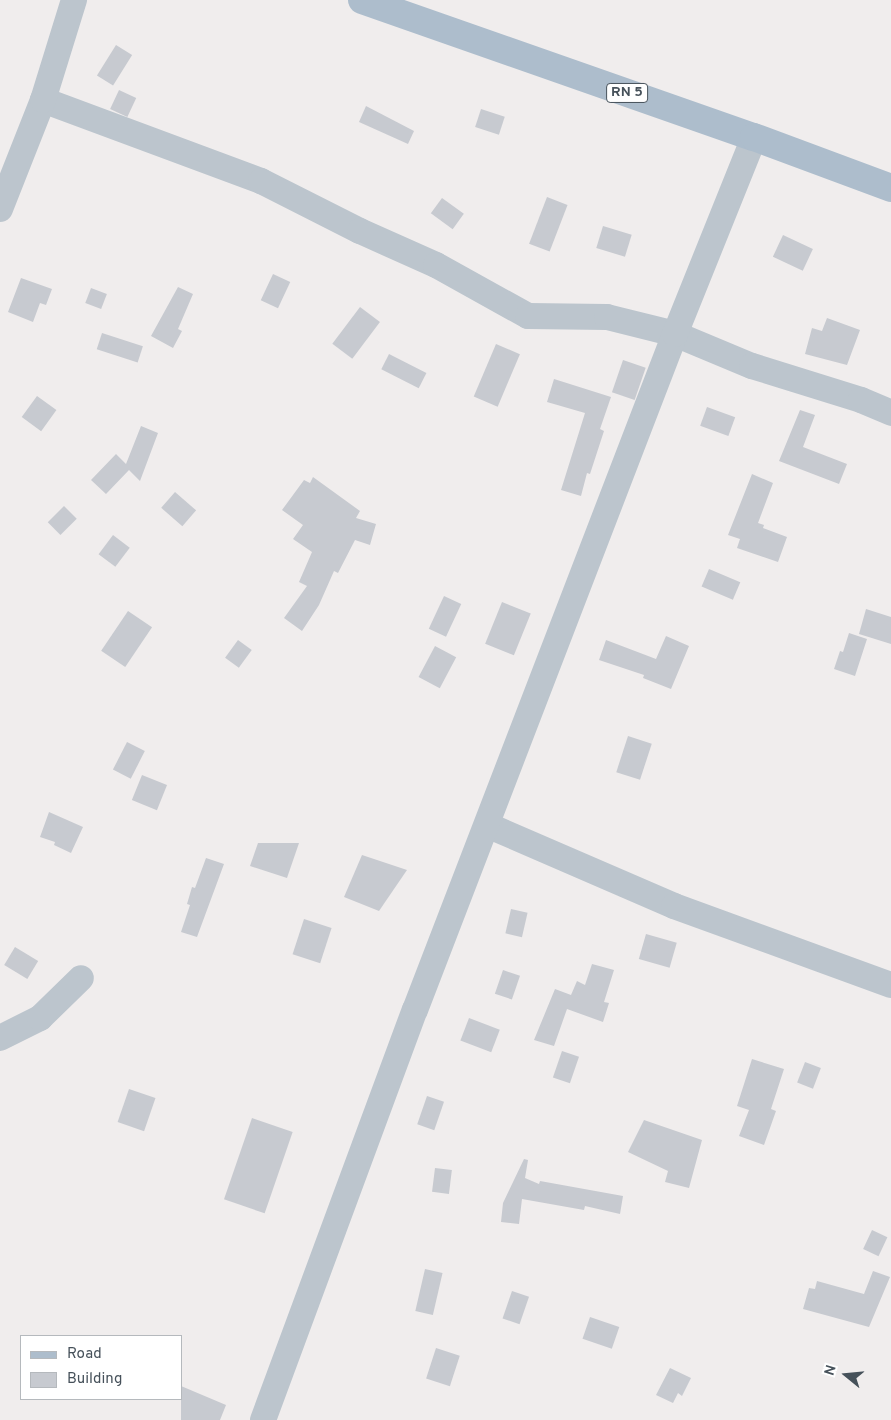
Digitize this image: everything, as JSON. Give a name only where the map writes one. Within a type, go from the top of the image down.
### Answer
[{"type":"main road","name":"RN 5","points":[[362,0],[754,137],[891,188]]},
{"type":"street","points":[[0,209],[42,100],[74,0]]},
{"type":"street","points":[[42,100],[261,181],[360,231],[436,265],[528,316],[608,317],[675,334],[752,366],[861,400],[891,413]]},
{"type":"street","points":[[263,1420],[412,1019],[675,334],[754,137]]},
{"type":"street","points":[[488,825],[674,906],[891,984]]},
{"type":"street","points":[[0,1038],[40,1018],[81,978]]},
{"type":"building","points":[[116,45],[132,55],[113,86],[97,76]]},
{"type":"building","points":[[119,90],[136,98],[127,117],[110,109]]},
{"type":"building","points":[[366,106],[414,131],[408,144],[359,122]]},
{"type":"building","points":[[481,109],[505,117],[499,135],[475,127]]},
{"type":"building","points":[[547,197],[568,205],[550,252],[529,244]]},
{"type":"building","points":[[442,198],[464,214],[453,229],[431,213]]},
{"type":"building","points":[[603,226],[632,235],[625,257],[596,248]]},
{"type":"building","points":[[783,235],[813,249],[803,271],[773,257]]},
{"type":"building","points":[[273,274],[290,282],[278,308],[261,300]]},
{"type":"building","points":[[21,278],[52,289],[46,305],[40,303],[33,322],[8,312]]},
{"type":"building","points":[[178,287],[193,294],[178,329],[182,331],[173,348],[151,336]]},
{"type":"building","points":[[91,288],[107,294],[101,309],[85,303]]},
{"type":"building","points":[[360,307],[380,322],[352,359],[332,344]]},
{"type":"building","points":[[827,318],[860,330],[847,365],[805,354],[812,328],[822,331]]},
{"type":"building","points":[[102,333],[143,346],[138,362],[97,349]]},
{"type":"building","points":[[496,344],[520,354],[498,407],[474,396]]},
{"type":"building","points":[[389,354],[426,373],[419,388],[381,369]]},
{"type":"building","points":[[623,360],[646,368],[635,400],[612,392]]},
{"type":"building","points":[[554,379],[611,397],[600,429],[604,431],[590,474],[587,473],[581,496],[561,490],[585,413],[547,402]]},
{"type":"building","points":[[37,396],[56,410],[41,431],[22,417]]},
{"type":"building","points":[[707,407],[735,417],[728,436],[700,426]]},
{"type":"building","points":[[800,410],[815,415],[803,447],[847,464],[839,484],[779,461]]},
{"type":"building","points":[[141,426],[158,433],[140,481],[129,470],[106,494],[91,480],[116,454],[126,464]]},
{"type":"building","points":[[752,474],[773,483],[758,523],[764,525],[763,528],[787,537],[778,562],[737,548],[740,539],[728,535]]},
{"type":"building","points":[[313,477],[360,511],[356,518],[376,524],[370,545],[355,540],[338,573],[334,571],[319,605],[302,631],[284,618],[307,586],[299,582],[312,552],[293,539],[303,525],[282,510],[304,480],[310,483]]},
{"type":"building","points":[[175,492],[196,510],[182,526],[161,508]]},
{"type":"building","points":[[64,506],[77,519],[60,535],[48,522]]},
{"type":"building","points":[[113,535],[130,548],[115,567],[99,554]]},
{"type":"building","points":[[709,569],[740,582],[733,600],[702,586]]},
{"type":"building","points":[[444,596],[461,604],[446,637],[429,629]]},
{"type":"building","points":[[502,602],[531,614],[514,655],[485,644]]},
{"type":"building","points":[[866,609],[891,617],[891,644],[859,634]]},
{"type":"building","points":[[128,611],[152,627],[125,667],[101,651]]},
{"type":"building","points":[[849,633],[867,639],[855,676],[834,669],[840,651],[843,652]]},
{"type":"building","points":[[666,636],[689,646],[671,689],[643,678],[644,675],[599,660],[606,640],[656,659]]},
{"type":"building","points":[[238,640],[252,650],[239,668],[225,658]]},
{"type":"building","points":[[435,646],[456,657],[440,688],[419,677]]},
{"type":"building","points":[[628,736],[652,744],[640,780],[616,772]]},
{"type":"building","points":[[127,742],[145,751],[131,779],[113,770]]},
{"type":"building","points":[[142,775],[167,785],[157,810],[132,800]]},
{"type":"building","points":[[49,812],[83,827],[71,853],[54,845],[55,842],[40,837]]},
{"type":"building","points":[[258,843],[299,843],[287,878],[250,866]]},
{"type":"building","points":[[362,855],[407,870],[379,911],[344,897]]},
{"type":"building","points":[[206,858],[224,864],[197,937],[181,932],[190,905],[187,904],[192,887],[195,888]]},
{"type":"building","points":[[511,909],[528,913],[522,937],[505,933]]},
{"type":"building","points":[[304,919],[332,928],[320,963],[293,954]]},
{"type":"building","points":[[646,934],[677,943],[670,968],[639,959]]},
{"type":"building","points":[[15,947],[38,961],[27,979],[4,965]]},
{"type":"building","points":[[592,964],[614,970],[604,1002],[609,1003],[603,1022],[567,1009],[554,1046],[534,1040],[555,989],[571,995],[577,981],[585,985]]},
{"type":"building","points":[[503,970],[520,976],[512,999],[495,994]]},
{"type":"building","points":[[469,1018],[500,1030],[491,1052],[460,1040]]},
{"type":"building","points":[[562,1051],[579,1057],[570,1083],[553,1077]]},
{"type":"building","points":[[752,1059],[784,1069],[771,1109],[776,1111],[764,1145],[739,1136],[749,1110],[737,1106]]},
{"type":"building","points":[[805,1062],[821,1068],[813,1089],[797,1083]]},
{"type":"building","points":[[129,1089],[155,1098],[144,1131],[118,1122]]},
{"type":"building","points":[[427,1096],[444,1102],[434,1130],[417,1124]]},
{"type":"building","points":[[252,1118],[293,1132],[265,1213],[224,1199]]},
{"type":"building","points":[[644,1120],[702,1140],[689,1188],[665,1182],[668,1171],[628,1152]]},
{"type":"building","points":[[524,1159],[528,1160],[525,1178],[539,1184],[540,1181],[623,1196],[620,1214],[585,1206],[584,1210],[522,1199],[519,1224],[501,1222],[503,1203]]},
{"type":"building","points":[[435,1168],[452,1170],[449,1194],[432,1192]]},
{"type":"building","points":[[872,1230],[887,1237],[879,1256],[863,1249]]},
{"type":"building","points":[[425,1269],[443,1273],[433,1315],[415,1311]]},
{"type":"building","points":[[873,1271],[890,1277],[869,1327],[803,1309],[809,1288],[815,1289],[817,1281],[864,1294]]},
{"type":"building","points":[[512,1291],[529,1297],[520,1324],[503,1318]]},
{"type":"building","points":[[590,1317],[619,1327],[612,1349],[583,1339]]},
{"type":"building","points":[[436,1348],[460,1356],[450,1386],[426,1378]]},
{"type":"building","points":[[670,1368],[691,1378],[682,1396],[678,1393],[673,1403],[656,1395]]},
{"type":"building","points":[[182,1386],[226,1405],[220,1420],[181,1420]]}]
